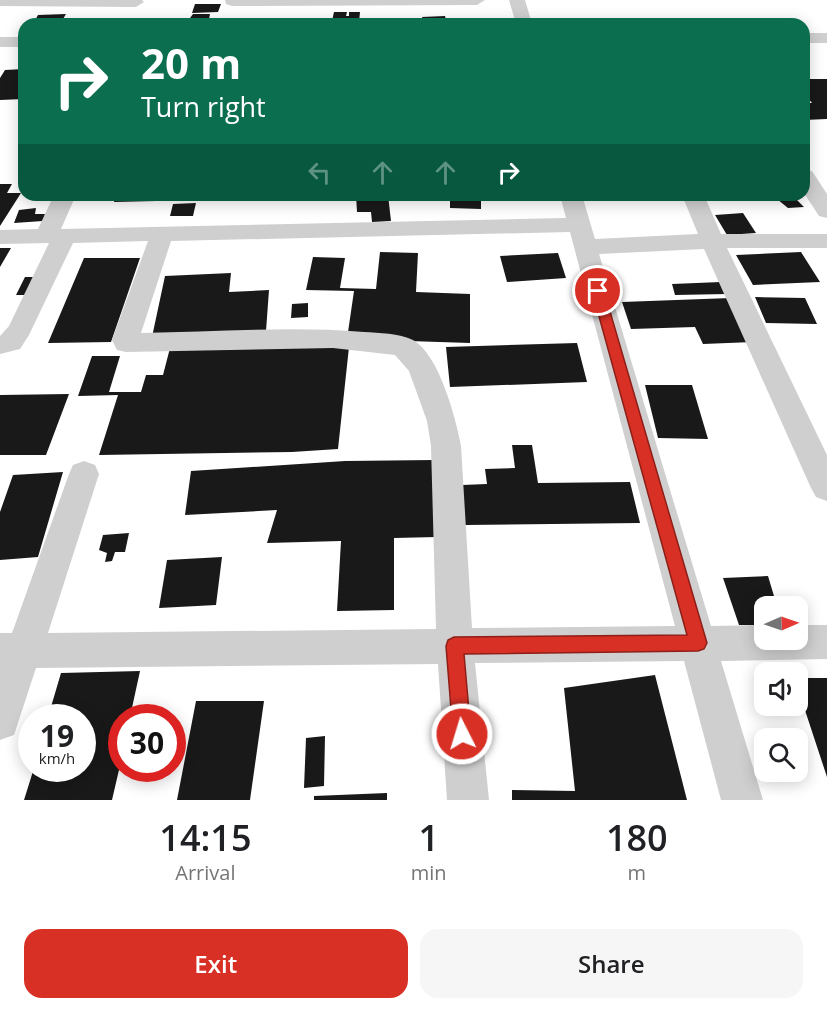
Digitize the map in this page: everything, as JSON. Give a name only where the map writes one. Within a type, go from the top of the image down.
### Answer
[{"type":"street","points":[[231,6],[477,0]]},
{"type":"street","points":[[517,0],[522,18]]},
{"type":"street","points":[[0,1],[136,2]]},
{"type":"street","points":[[810,38],[827,38]]},
{"type":"street","points":[[0,42],[18,42]]},
{"type":"street","points":[[810,185],[827,211]]},
{"type":"street","points":[[0,345],[11,342],[20,329],[55,236],[64,201]]},
{"type":"street","points":[[573,201],[742,800]]},
{"type":"street","points":[[695,201],[712,242],[827,488]]},
{"type":"street","points":[[162,234],[125,340],[126,343],[333,339],[404,348],[422,369],[442,422],[446,446],[454,646],[468,800]]},
{"type":"street","points":[[0,237],[162,234],[583,236],[712,242],[827,241]]},
{"type":"street","points":[[0,721],[12,651],[84,474]]},
{"type":"street","points":[[12,651],[827,642]]},
{"type":"building","points":[[195,4],[221,4],[218,12],[192,13]]},
{"type":"building","points":[[334,12],[347,12],[346,16],[349,16],[349,12],[360,12],[359,18],[333,18]]},
{"type":"building","points":[[66,14],[64,18],[36,18],[38,15]]},
{"type":"building","points":[[193,14],[210,14],[209,18],[190,18]]},
{"type":"building","points":[[445,16],[446,18],[422,18]]},
{"type":"building","points":[[18,69],[18,99],[0,100],[0,78],[5,70]]},
{"type":"building","points":[[810,79],[827,79],[827,119],[810,120],[810,103],[812,103]]},
{"type":"building","points":[[0,184],[12,184],[7,193],[18,193],[18,198],[0,226]]},
{"type":"building","points":[[356,201],[389,201],[391,221],[372,222],[371,212],[357,212]]},
{"type":"building","points":[[450,201],[481,201],[481,209],[450,208]]},
{"type":"building","points":[[779,201],[798,201],[804,207],[788,208]]},
{"type":"building","points":[[196,203],[193,216],[170,216],[173,204]]},
{"type":"building","points":[[36,208],[35,214],[45,214],[43,221],[14,223],[19,210]]},
{"type":"building","points":[[743,213],[756,233],[727,235],[715,215]]},
{"type":"building","points":[[0,248],[11,248],[0,267]]},
{"type":"building","points":[[380,252],[418,253],[416,292],[470,294],[470,343],[347,339],[354,291],[306,290],[313,257],[345,258],[340,288],[376,289]]},
{"type":"building","points":[[801,252],[820,282],[753,285],[736,255]]},
{"type":"building","points":[[558,253],[566,278],[507,282],[500,256]]},
{"type":"building","points":[[84,258],[140,258],[111,342],[48,343]]},
{"type":"building","points":[[231,273],[229,292],[269,290],[266,331],[152,337],[165,276]]},
{"type":"building","points":[[25,277],[35,277],[26,295],[16,295]]},
{"type":"building","points":[[721,282],[727,294],[675,295],[672,284]]},
{"type":"building","points":[[755,297],[805,298],[817,324],[766,323]]},
{"type":"building","points":[[731,298],[753,342],[703,344],[695,327],[631,329],[622,302]]},
{"type":"building","points":[[308,303],[308,317],[291,318],[292,304]]},
{"type":"building","points":[[577,343],[587,382],[450,387],[446,347]]},
{"type":"building","points":[[349,347],[338,449],[292,452],[99,455],[118,395],[78,396],[92,356],[120,356],[109,392],[141,392],[146,375],[163,375],[170,348]]},
{"type":"building","points":[[645,385],[692,385],[708,439],[658,438]]},
{"type":"building","points":[[69,394],[46,455],[0,455],[0,395]]},
{"type":"building","points":[[512,445],[532,445],[538,483],[630,482],[640,523],[465,525],[462,485],[487,484],[485,469],[515,468]]},
{"type":"building","points":[[434,460],[437,537],[394,538],[394,610],[337,611],[341,541],[267,543],[277,510],[185,515],[191,471],[345,461]]},
{"type":"building","points":[[63,472],[38,557],[0,560],[0,512],[13,475]]},
{"type":"building","points":[[129,533],[125,552],[115,552],[112,561],[105,562],[107,553],[99,550],[103,535]]},
{"type":"building","points":[[222,557],[216,605],[159,608],[167,560]]},
{"type":"building","points":[[768,576],[774,596],[754,596],[754,625],[739,625],[723,578]]},
{"type":"building","points":[[140,671],[133,704],[108,704],[108,782],[116,782],[112,800],[24,800],[30,782],[96,782],[96,704],[52,704],[61,673]]},
{"type":"building","points":[[655,675],[687,800],[512,800],[512,790],[575,791],[564,688]]},
{"type":"building","points":[[808,678],[827,678],[827,777],[807,716]]},
{"type":"building","points":[[196,701],[264,701],[250,800],[177,800],[180,782],[186,782],[186,753]]},
{"type":"building","points":[[325,736],[324,786],[304,788],[306,738]]},
{"type":"building","points":[[387,793],[387,800],[314,800],[314,796]]},
{"type":"route","points":[[462,734],[454,646],[698,643],[598,291]]}]
